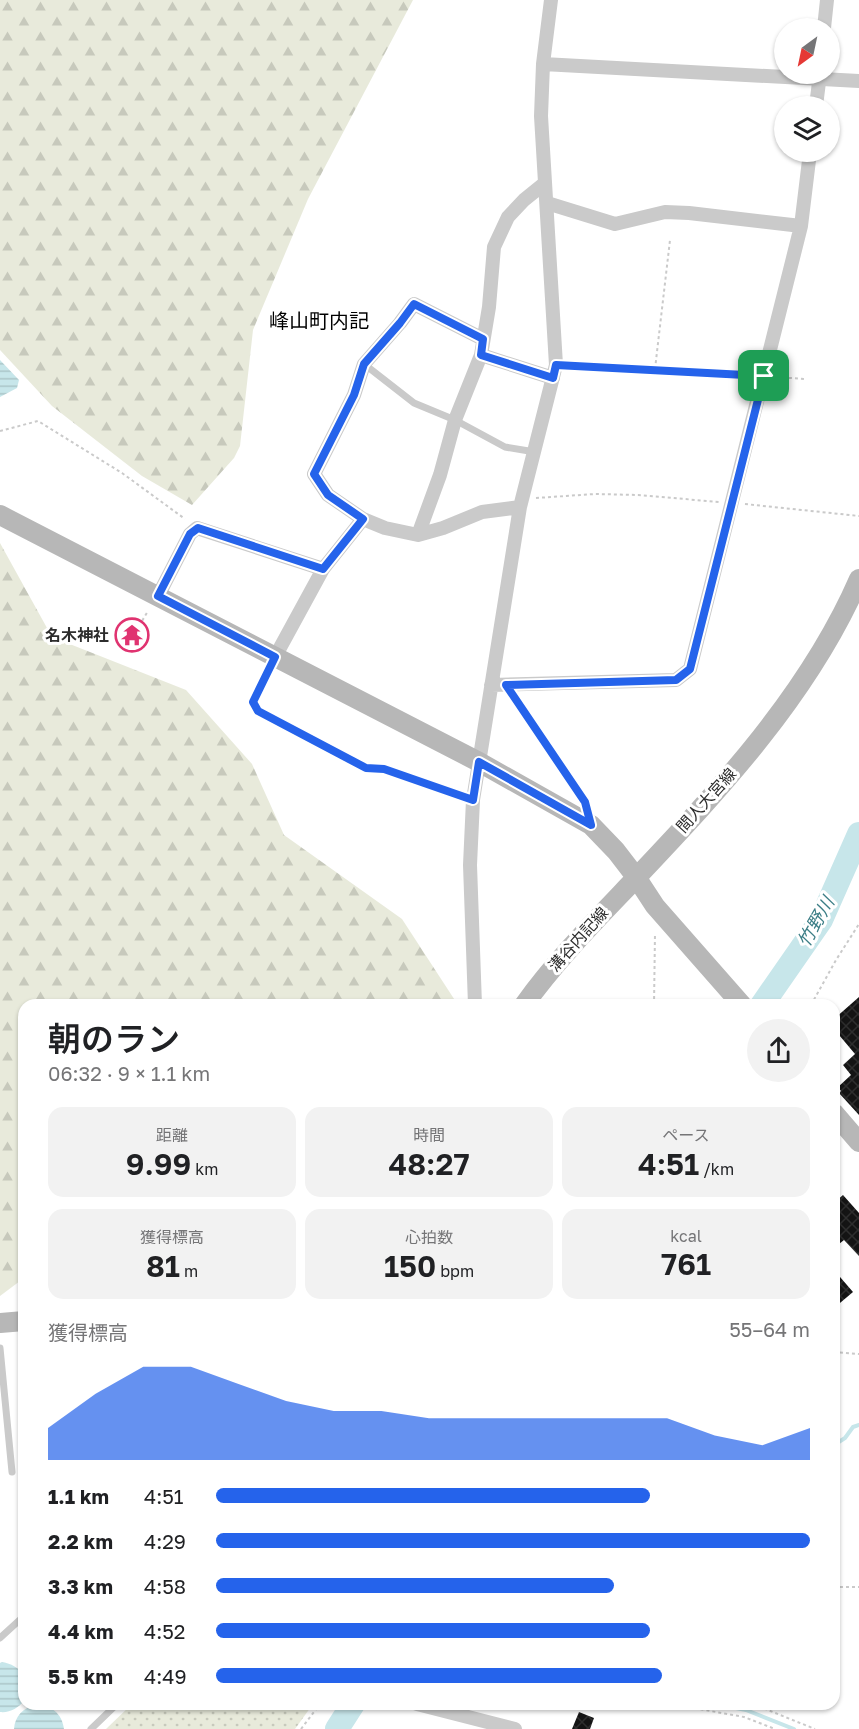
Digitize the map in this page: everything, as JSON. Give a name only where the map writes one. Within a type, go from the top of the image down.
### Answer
[{"type":"main road","points":[[0,515],[479,762],[591,825],[616,851],[655,906],[737,999]]},
{"type":"main road","name":"間人大宮線","points":[[636,877],[741,762],[783,709],[829,638],[859,579]]},
{"type":"main road","name":"溝谷内記線","points":[[528,999],[582,933],[636,877]]},
{"type":"main road","points":[[840,1120],[859,1142]]},
{"type":"main road","points":[[0,1323],[18,1322]]},
{"type":"street","points":[[475,999],[470,865],[473,800],[521,503],[555,372],[541,116],[543,64],[550,0]]},
{"type":"street","points":[[825,18],[827,0]]},
{"type":"street","points":[[543,64],[774,74]]},
{"type":"street","points":[[840,79],[859,81]]},
{"type":"street","points":[[492,685],[676,680],[690,669],[801,226],[809,162]]},
{"type":"street","points":[[418,535],[440,475],[455,420],[481,355],[489,308],[494,247],[508,217],[545,183]]},
{"type":"street","points":[[547,203],[615,224],[665,212],[801,226]]},
{"type":"street","points":[[483,339],[414,304],[364,364],[354,395],[314,474],[328,495],[363,519],[385,528],[418,535],[443,528],[482,512],[521,503]]},
{"type":"street","points":[[481,355],[555,372]]},
{"type":"street","points":[[275,657],[323,569],[363,519]]},
{"type":"street","points":[[158,596],[190,534],[198,528],[323,569]]},
{"type":"street","points":[[441,1710],[515,1729]]},
{"type":"lane","points":[[364,364],[414,403],[455,420],[505,447],[535,452]]},
{"type":"lane","points":[[0,1348],[12,1472]]},
{"type":"lane","points":[[0,1638],[18,1622]]},
{"type":"lane","points":[[91,1729],[111,1710]]},
{"type":"path","points":[[655,369],[670,240]]},
{"type":"path","points":[[555,372],[655,369],[804,379]]},
{"type":"path","points":[[0,431],[38,422],[122,473],[198,528]]},
{"type":"path","points":[[521,503],[616,495],[731,503],[859,516]]},
{"type":"path","points":[[136,631],[158,596]]},
{"type":"path","points":[[275,657],[253,702],[258,711],[366,768],[384,769],[473,800]]},
{"type":"path","points":[[506,685],[585,802],[591,825]]},
{"type":"path","points":[[654,999],[655,906]]},
{"type":"path","points":[[814,999],[859,924]]},
{"type":"path","points":[[840,1352],[859,1354]]},
{"type":"path","points":[[840,1587],[859,1587]]},
{"type":"path","points":[[301,1729],[315,1710]]},
{"type":"path","points":[[704,1710],[744,1717],[775,1729]]},
{"type":"path","points":[[768,1710],[815,1729]]},
{"type":"green space","points":[[0,0],[413,0],[308,199],[253,330],[240,446],[234,458],[192,505],[142,476],[52,406],[0,350]]},
{"type":"green space","points":[[0,543],[52,637],[186,690],[252,764],[284,835],[402,919],[454,999],[18,999],[18,1282],[0,1296]]},
{"type":"green space","points":[[126,1710],[309,1710],[295,1729],[106,1729]]},
{"type":"water","points":[[0,360],[19,380],[17,388],[0,397]]},
{"type":"water","points":[[0,1663],[9,1664],[18,1669],[18,1707],[7,1712],[0,1712]]},
{"type":"water","points":[[24,1710],[54,1710],[61,1718],[64,1729],[14,1729],[20,1713]]},
{"type":"building","points":[[129,626],[141,634],[134,644],[123,636]]},
{"type":"building","points":[[859,997],[859,1115],[840,1094],[840,1085],[851,1075],[843,1065],[855,1054],[840,1036],[840,1014]]},
{"type":"building","points":[[843,1195],[859,1213],[859,1256],[844,1240],[840,1243],[840,1198]]},
{"type":"building","points":[[840,1277],[853,1292],[840,1303]]},
{"type":"building","points":[[579,1712],[594,1718],[590,1729],[572,1729]]},
{"type":"waterway","name":"竹野川","points":[[766,999],[821,920],[859,834]]},
{"type":"waterway","points":[[840,1441],[853,1427],[859,1425]]},
{"type":"waterway","name":"竹野川","points":[[337,1729],[349,1710]]},
{"type":"waterway","points":[[746,1710],[794,1729]]},
{"type":"place","name":"名木神社","points":[[132,635]]},
{"type":"district","name":"峰山町内記","points":[[319,321]]},
{"type":"route","points":[[414,304],[483,339],[481,355],[553,378],[556,365],[764,376],[690,669],[676,680],[506,685],[585,802],[591,825],[479,762],[473,800],[384,769],[366,768],[258,711],[253,702],[275,657],[158,596],[190,534],[198,528],[323,569],[363,519],[328,495],[314,474],[354,395],[364,364],[414,304]]}]
